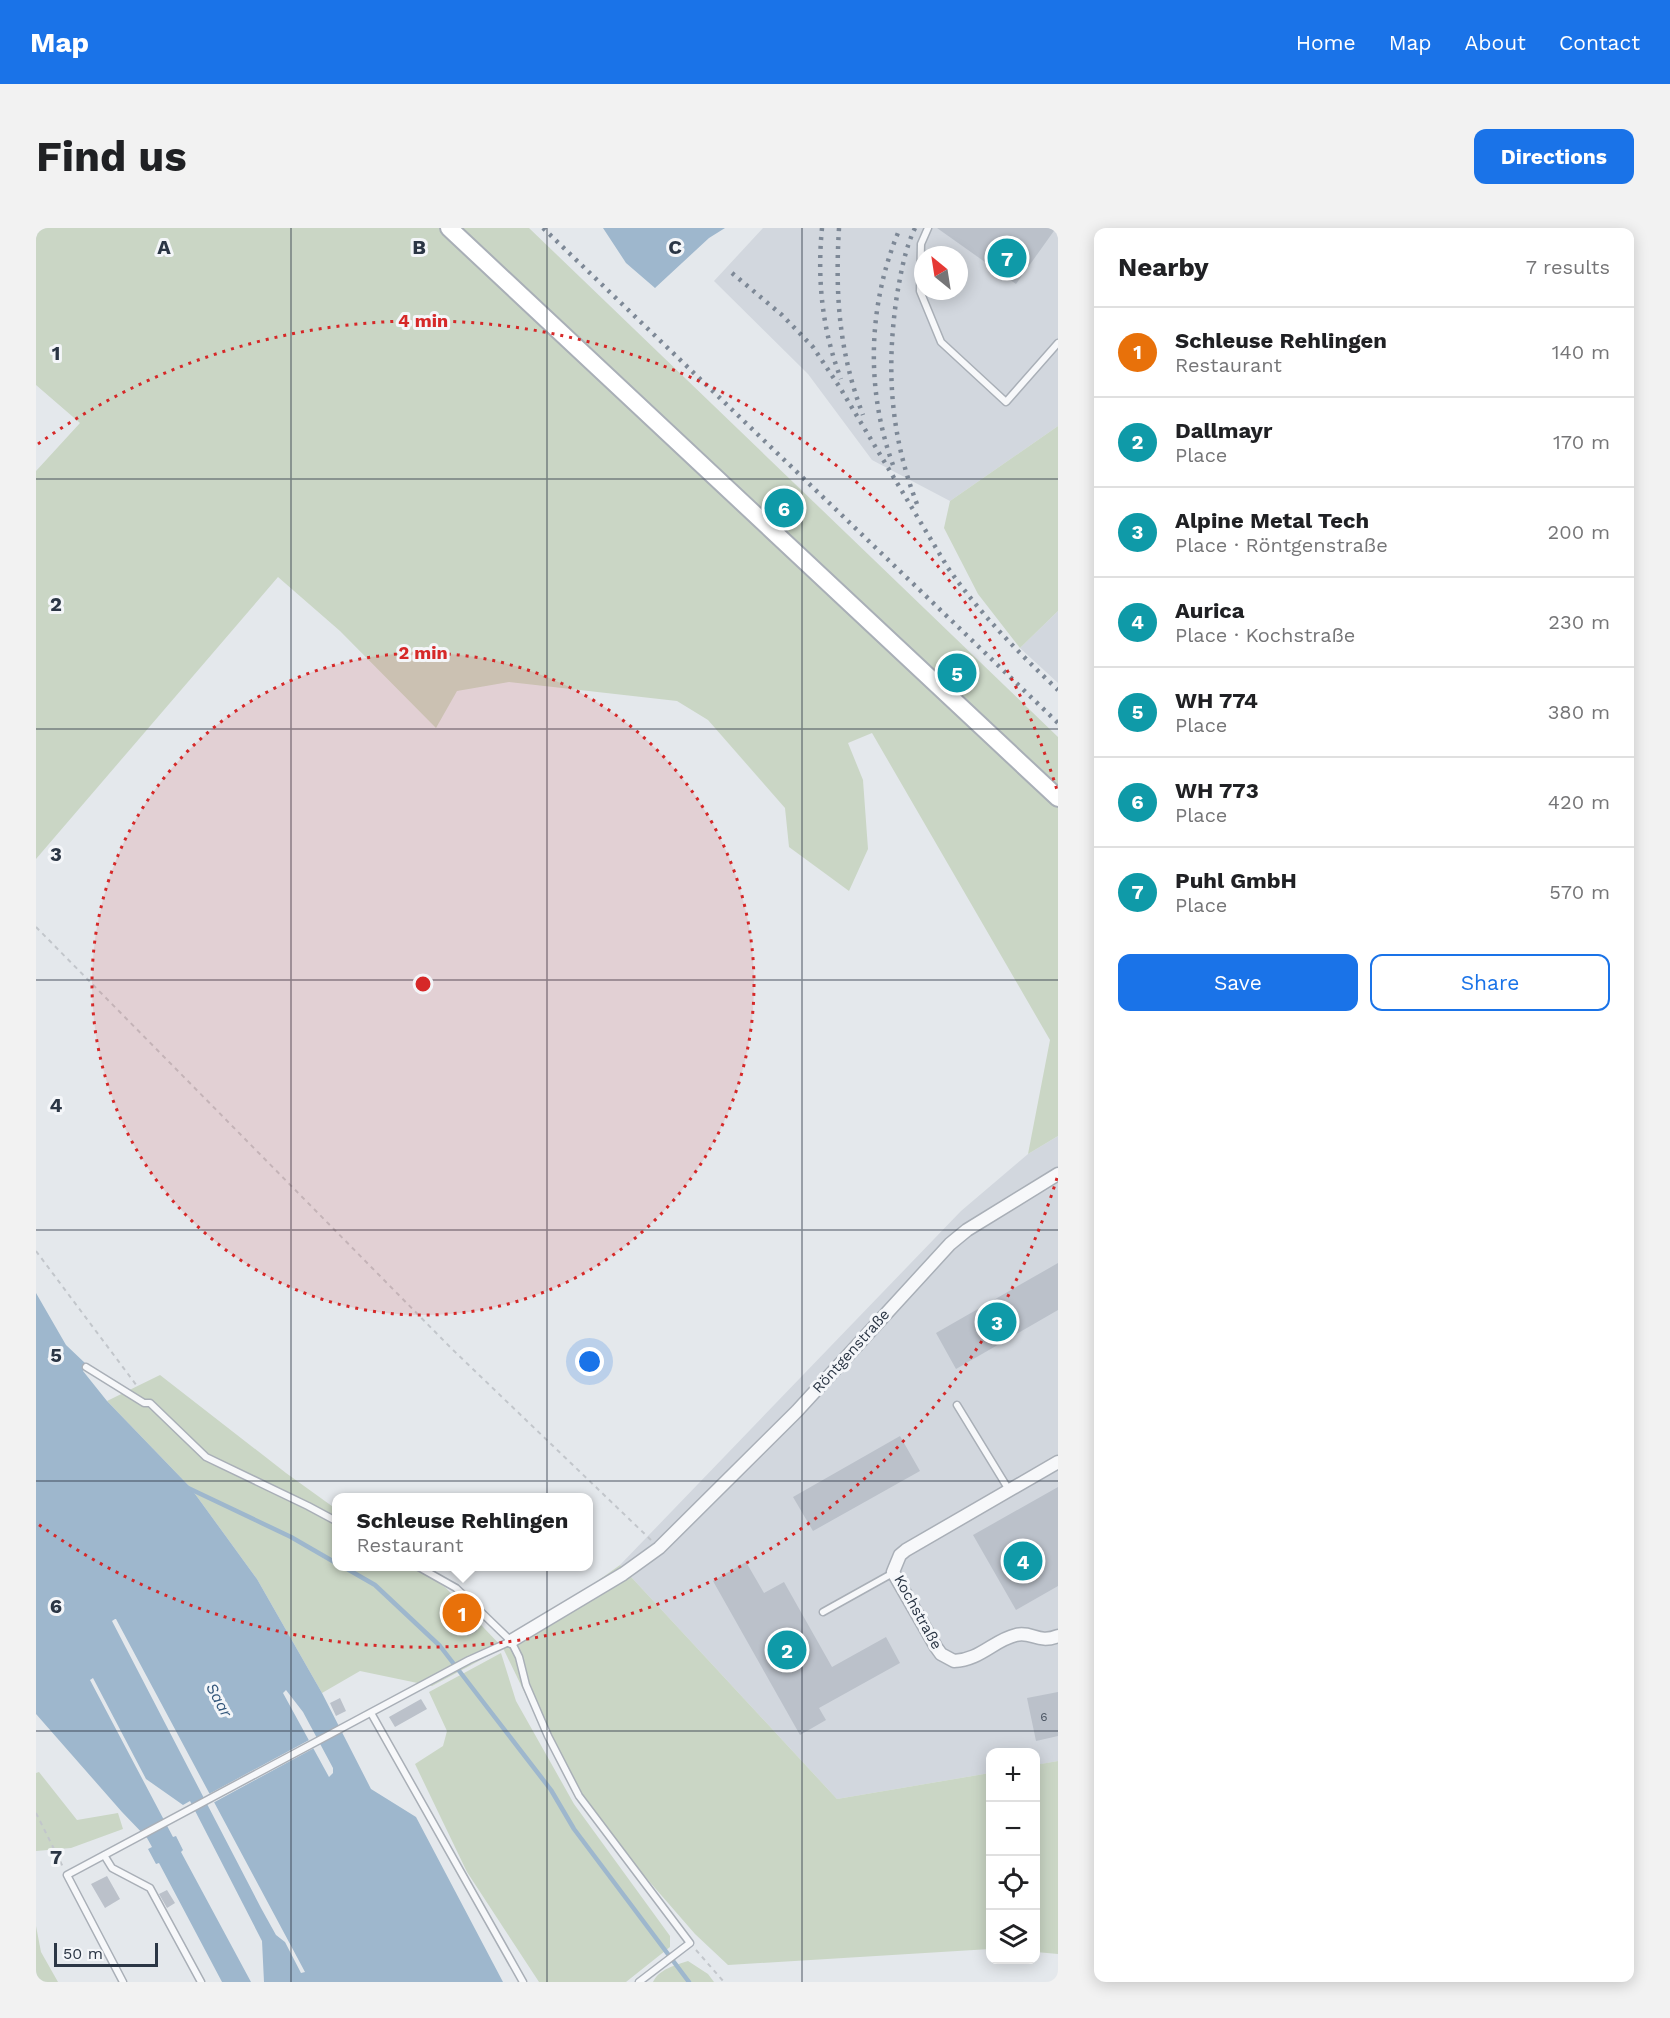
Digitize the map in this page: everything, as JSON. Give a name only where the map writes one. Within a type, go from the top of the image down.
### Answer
[{"type":"main road","points":[[449,228],[1058,798]]},
{"type":"street","name":"Röntgenstraße","points":[[511,1641],[623,1574],[659,1548],[797,1411],[950,1244],[976,1224],[1058,1174]]},
{"type":"street","name":"Kochstraße","points":[[1058,1462],[906,1550],[900,1555],[893,1572],[936,1647],[941,1654],[954,1661],[979,1654],[1014,1635],[1023,1634],[1042,1640],[1058,1636]]},
{"type":"lane","points":[[928,228],[921,244],[920,291],[941,342],[1006,402],[1058,343]]},
{"type":"lane","points":[[86,1368],[144,1403],[150,1403],[206,1457],[332,1519]]},
{"type":"lane","points":[[957,1405],[1009,1490]]},
{"type":"lane","points":[[426,1571],[456,1588],[511,1641],[519,1657],[526,1685],[548,1736],[579,1796],[690,1943],[639,1982]]},
{"type":"lane","points":[[823,1612],[893,1572]]},
{"type":"lane","points":[[123,1982],[67,1875],[469,1660],[511,1641]]},
{"type":"lane","points":[[371,1713],[523,1982]]},
{"type":"lane","points":[[105,1855],[112,1868],[150,1888],[201,1982]]},
{"type":"path","points":[[36,927],[452,1349],[659,1548]]},
{"type":"path","points":[[36,1251],[150,1403]]},
{"type":"path","points":[[36,1813],[67,1875]]},
{"type":"path","points":[[690,1943],[724,1982]]},
{"type":"shaded area","points":[[763,228],[1058,228],[1058,426],[950,501],[872,460],[808,374],[714,281]]},
{"type":"shaded area","points":[[1058,611],[1058,683],[1020,648]]},
{"type":"shaded area","points":[[1058,1136],[1058,1761],[1040,1764],[1040,1748],[986,1748],[986,1774],[837,1799],[620,1565],[961,1211],[1028,1154]]},
{"type":"green space","points":[[36,228],[529,228],[1058,737],[1058,1136],[1028,1154],[1050,1040],[872,733],[848,743],[863,780],[868,849],[849,891],[789,847],[785,808],[708,720],[677,701],[509,682],[457,691],[436,728],[340,631],[278,577],[36,859],[36,471],[80,423],[36,385]]},
{"type":"green space","points":[[1058,426],[1058,611],[1020,648],[978,594],[944,528],[950,501]]},
{"type":"green space","points":[[160,1375],[332,1506],[332,1571],[422,1571],[446,1588],[503,1648],[432,1686],[360,1671],[322,1693],[257,1579],[190,1487],[107,1401]]},
{"type":"green space","points":[[620,1565],[837,1799],[986,1774],[986,1949],[728,1965],[695,1934],[574,1795],[503,1648]]},
{"type":"green space","points":[[501,1653],[516,1701],[574,1804],[670,1936],[670,1947],[626,1982],[539,1982],[467,1872],[415,1764],[443,1746],[447,1731],[429,1692]]},
{"type":"green space","points":[[1058,1761],[1058,1954],[1040,1952],[1040,1764]]},
{"type":"green space","points":[[39,1772],[77,1820],[118,1813],[123,1829],[71,1848],[36,1851],[36,1773]]},
{"type":"green space","points":[[36,1926],[41,1952],[58,1982],[36,1982]]},
{"type":"green space","points":[[688,1961],[708,1974],[714,1982],[653,1982],[664,1971]]},
{"type":"water","points":[[603,228],[725,228],[709,238],[655,288],[626,263]]},
{"type":"water","name":"Saar","points":[[36,1293],[66,1345],[86,1364],[83,1371],[107,1401],[190,1487],[257,1579],[322,1693],[371,1789],[416,1817],[503,1982],[264,1982],[262,1941],[190,1801],[183,1805],[146,1779],[93,1678],[90,1680],[173,1837],[176,1836],[183,1850],[181,1852],[251,1982],[222,1982],[159,1863],[156,1864],[148,1849],[152,1847],[147,1838],[36,1714]],"holes":[[[116,1619],[305,1972],[301,1973],[285,1942],[276,1935],[261,1908],[112,1621]],[[286,1690],[303,1712],[333,1768],[333,1773],[329,1777],[283,1693]]]},
{"type":"pier","points":[[311,1739],[316,1747],[211,1804],[207,1795]]},
{"type":"building","points":[[937,228],[1056,228],[1016,284],[968,250],[968,246],[962,246]]},
{"type":"building","points":[[1058,1263],[1058,1310],[956,1369],[936,1333]]},
{"type":"building","points":[[900,1436],[920,1471],[813,1531],[793,1497]]},
{"type":"building","points":[[1058,1487],[1058,1586],[1016,1610],[973,1535]]},
{"type":"building","points":[[746,1562],[764,1593],[784,1582],[832,1667],[886,1637],[900,1663],[819,1708],[826,1720],[800,1735],[713,1581]]},
{"type":"building","points":[[471,1619],[477,1631],[468,1636],[461,1624]]},
{"type":"building","points":[[1058,1692],[1058,1736],[1036,1741],[1027,1698]]},
{"type":"building","points":[[340,1698],[346,1711],[336,1716],[330,1703]]},
{"type":"building","points":[[421,1699],[427,1709],[395,1727],[389,1717]]},
{"type":"building","points":[[107,1876],[120,1899],[105,1908],[91,1884]]},
{"type":"building","points":[[167,1890],[175,1903],[167,1908],[159,1894]]},
{"type":"waterway","points":[[186,1487],[291,1537],[332,1561]]},
{"type":"waterway","points":[[351,1571],[375,1585],[440,1646],[551,1790],[574,1829],[689,1982]]},
{"type":"railway","points":[[543,228],[1058,723]]},
{"type":"railway","points":[[822,228],[820,266],[822,304],[829,342],[841,379]]},
{"type":"railway","points":[[839,228],[840,323],[849,369],[863,415]]},
{"type":"railway","points":[[893,465],[878,406],[874,376],[874,346],[881,286],[900,228]]},
{"type":"railway","points":[[915,228],[906,252],[897,295],[891,375],[901,452],[917,504]]},
{"type":"railway","points":[[732,273],[782,315],[813,347],[839,386],[948,568],[1000,632],[1058,690]]},
{"type":"place","name":"Puhl GmbH","points":[[1007,258]]},
{"type":"place","name":"WH 773","points":[[784,508]]},
{"type":"place","name":"WH 774","points":[[957,673]]},
{"type":"place","name":"Alpine Metal Tech","points":[[997,1322]]},
{"type":"place","name":"Aurica","points":[[1023,1561]]},
{"type":"place","name":"Schleuse Rehlingen","points":[[462,1613]]},
{"type":"place","name":"Dallmayr","points":[[787,1650]]}]
